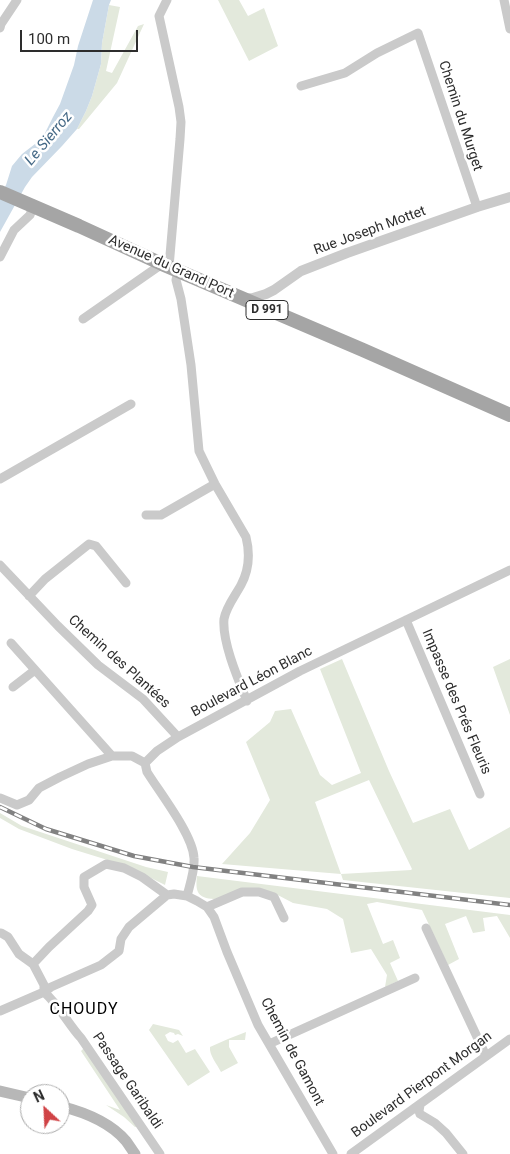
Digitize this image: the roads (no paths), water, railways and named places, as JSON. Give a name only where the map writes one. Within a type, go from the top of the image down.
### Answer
[{"type":"main road","name":"D 991","points":[[0,192],[29,205]]},
{"type":"main road","name":"Avenue du Grand Port","points":[[29,205],[510,415]]},
{"type":"main road","points":[[0,1091],[20,1096]]},
{"type":"main road","points":[[70,1108],[97,1119],[114,1130],[126,1141],[135,1154]]},
{"type":"street","points":[[0,28],[17,0]]},
{"type":"street","points":[[167,0],[159,16],[181,122],[170,267],[181,299],[191,365],[199,451],[215,484],[246,536],[248,546],[246,575],[226,612],[224,620],[229,652],[247,700]]},
{"type":"street","points":[[504,0],[510,29]]},
{"type":"street","name":"Chemin du Murget","points":[[301,86],[345,73],[379,51],[418,33],[477,207]]},
{"type":"street","name":"Rue Joseph Mottet","points":[[244,299],[266,294],[301,271],[347,253],[510,197]]},
{"type":"street","points":[[0,257],[14,230],[30,215],[29,205]]},
{"type":"street","points":[[83,320],[170,267]]},
{"type":"street","points":[[0,479],[132,404]]},
{"type":"street","points":[[146,515],[161,515],[215,484]]},
{"type":"street","points":[[29,596],[45,579],[89,544],[96,546],[126,583]]},
{"type":"street","name":"Chemin des Plantées","points":[[0,565],[98,665],[143,699],[178,737]]},
{"type":"street","name":"Boulevard Léon Blanc","points":[[145,763],[157,751],[178,737],[300,671],[510,570]]},
{"type":"street","name":"Impasse des Prés Fleuris","points":[[406,620],[480,794]]},
{"type":"street","points":[[11,643],[112,756]]},
{"type":"street","points":[[13,687],[35,670]]},
{"type":"street","points":[[0,798],[17,805],[29,800],[39,788],[88,764],[112,756],[132,756],[145,763],[147,772],[185,831],[192,847],[195,858],[187,896]]},
{"type":"street","points":[[0,933],[8,937],[19,954],[33,964],[88,911],[92,905],[84,887],[84,877],[106,864],[124,868],[142,876],[167,895]]},
{"type":"street","points":[[0,1011],[101,965],[119,951],[121,939],[129,927],[167,895],[187,896],[207,907],[242,892],[259,892],[274,897],[284,918]]},
{"type":"street","name":"Chemin de Gamont","points":[[207,907],[214,917],[258,1025],[333,1154]]},
{"type":"street","points":[[426,928],[486,1056]]},
{"type":"street","name":"Passage Garibaldi","points":[[33,964],[44,985],[44,992],[81,1038],[160,1154]]},
{"type":"street","points":[[269,1044],[416,978]]},
{"type":"street","name":"Boulevard Pierpont Morgan","points":[[350,1154],[510,1039]]},
{"type":"street","points":[[420,1105],[418,1111],[420,1114],[435,1123],[462,1154]]},
{"type":"water","name":"Le Sierroz","points":[[93,0],[111,0],[102,43],[101,64],[86,111],[77,129],[32,177],[0,232],[0,196],[12,166],[45,133],[60,104],[74,65]]},
{"type":"railway","points":[[0,807],[46,829],[134,856],[193,867],[510,905]]},
{"type":"district","name":"CHOUDY","points":[[84,1010]]}]
